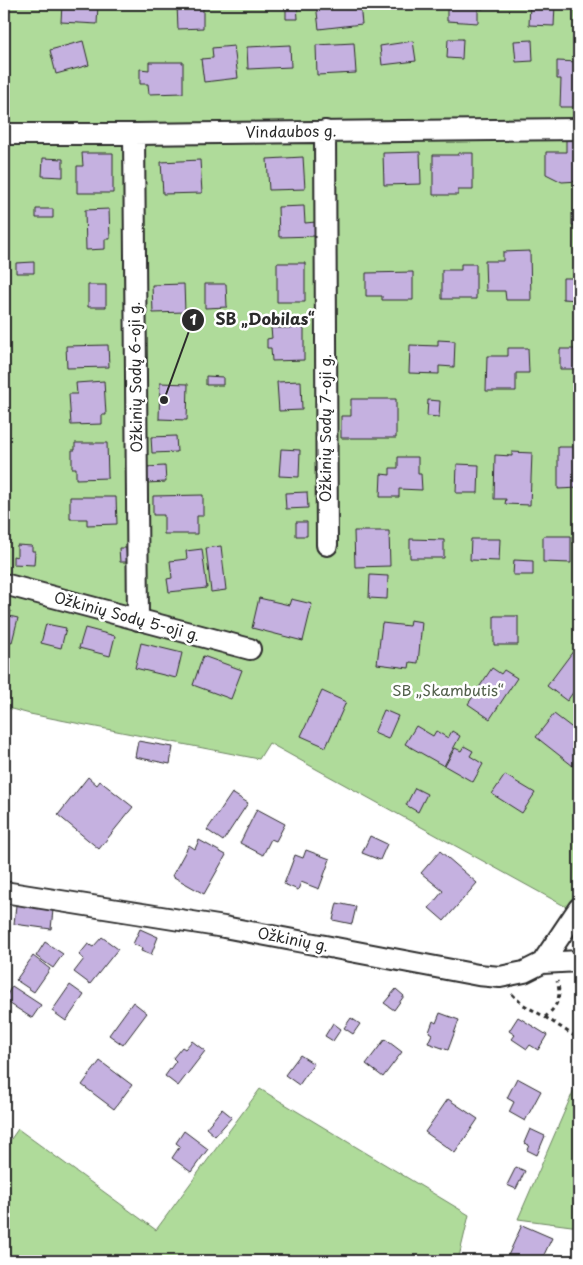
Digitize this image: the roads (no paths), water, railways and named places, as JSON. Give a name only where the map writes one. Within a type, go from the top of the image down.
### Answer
[{"type":"street","name":"Vindaubos g.","points":[[4,134],[579,129]]},
{"type":"street","name":"Ožkinių Sodų 7-oji g.","points":[[325,132],[327,546]]},
{"type":"street","name":"Ožkinių Sodų 6-oji g.","points":[[134,134],[138,620]]},
{"type":"street","name":"Ožkinių Sodų 5-oji g.","points":[[4,584],[250,649]]},
{"type":"street","name":"Ožkinių g.","points":[[4,892],[224,927],[478,975],[500,977],[524,972],[542,963],[579,961]]},
{"type":"street","points":[[542,963],[579,908]]},
{"type":"place","name":"SB „Dobilas“","points":[[164,400]]},
{"type":"park label","name":"SB „Skambutis“","points":[[448,691]]}]
